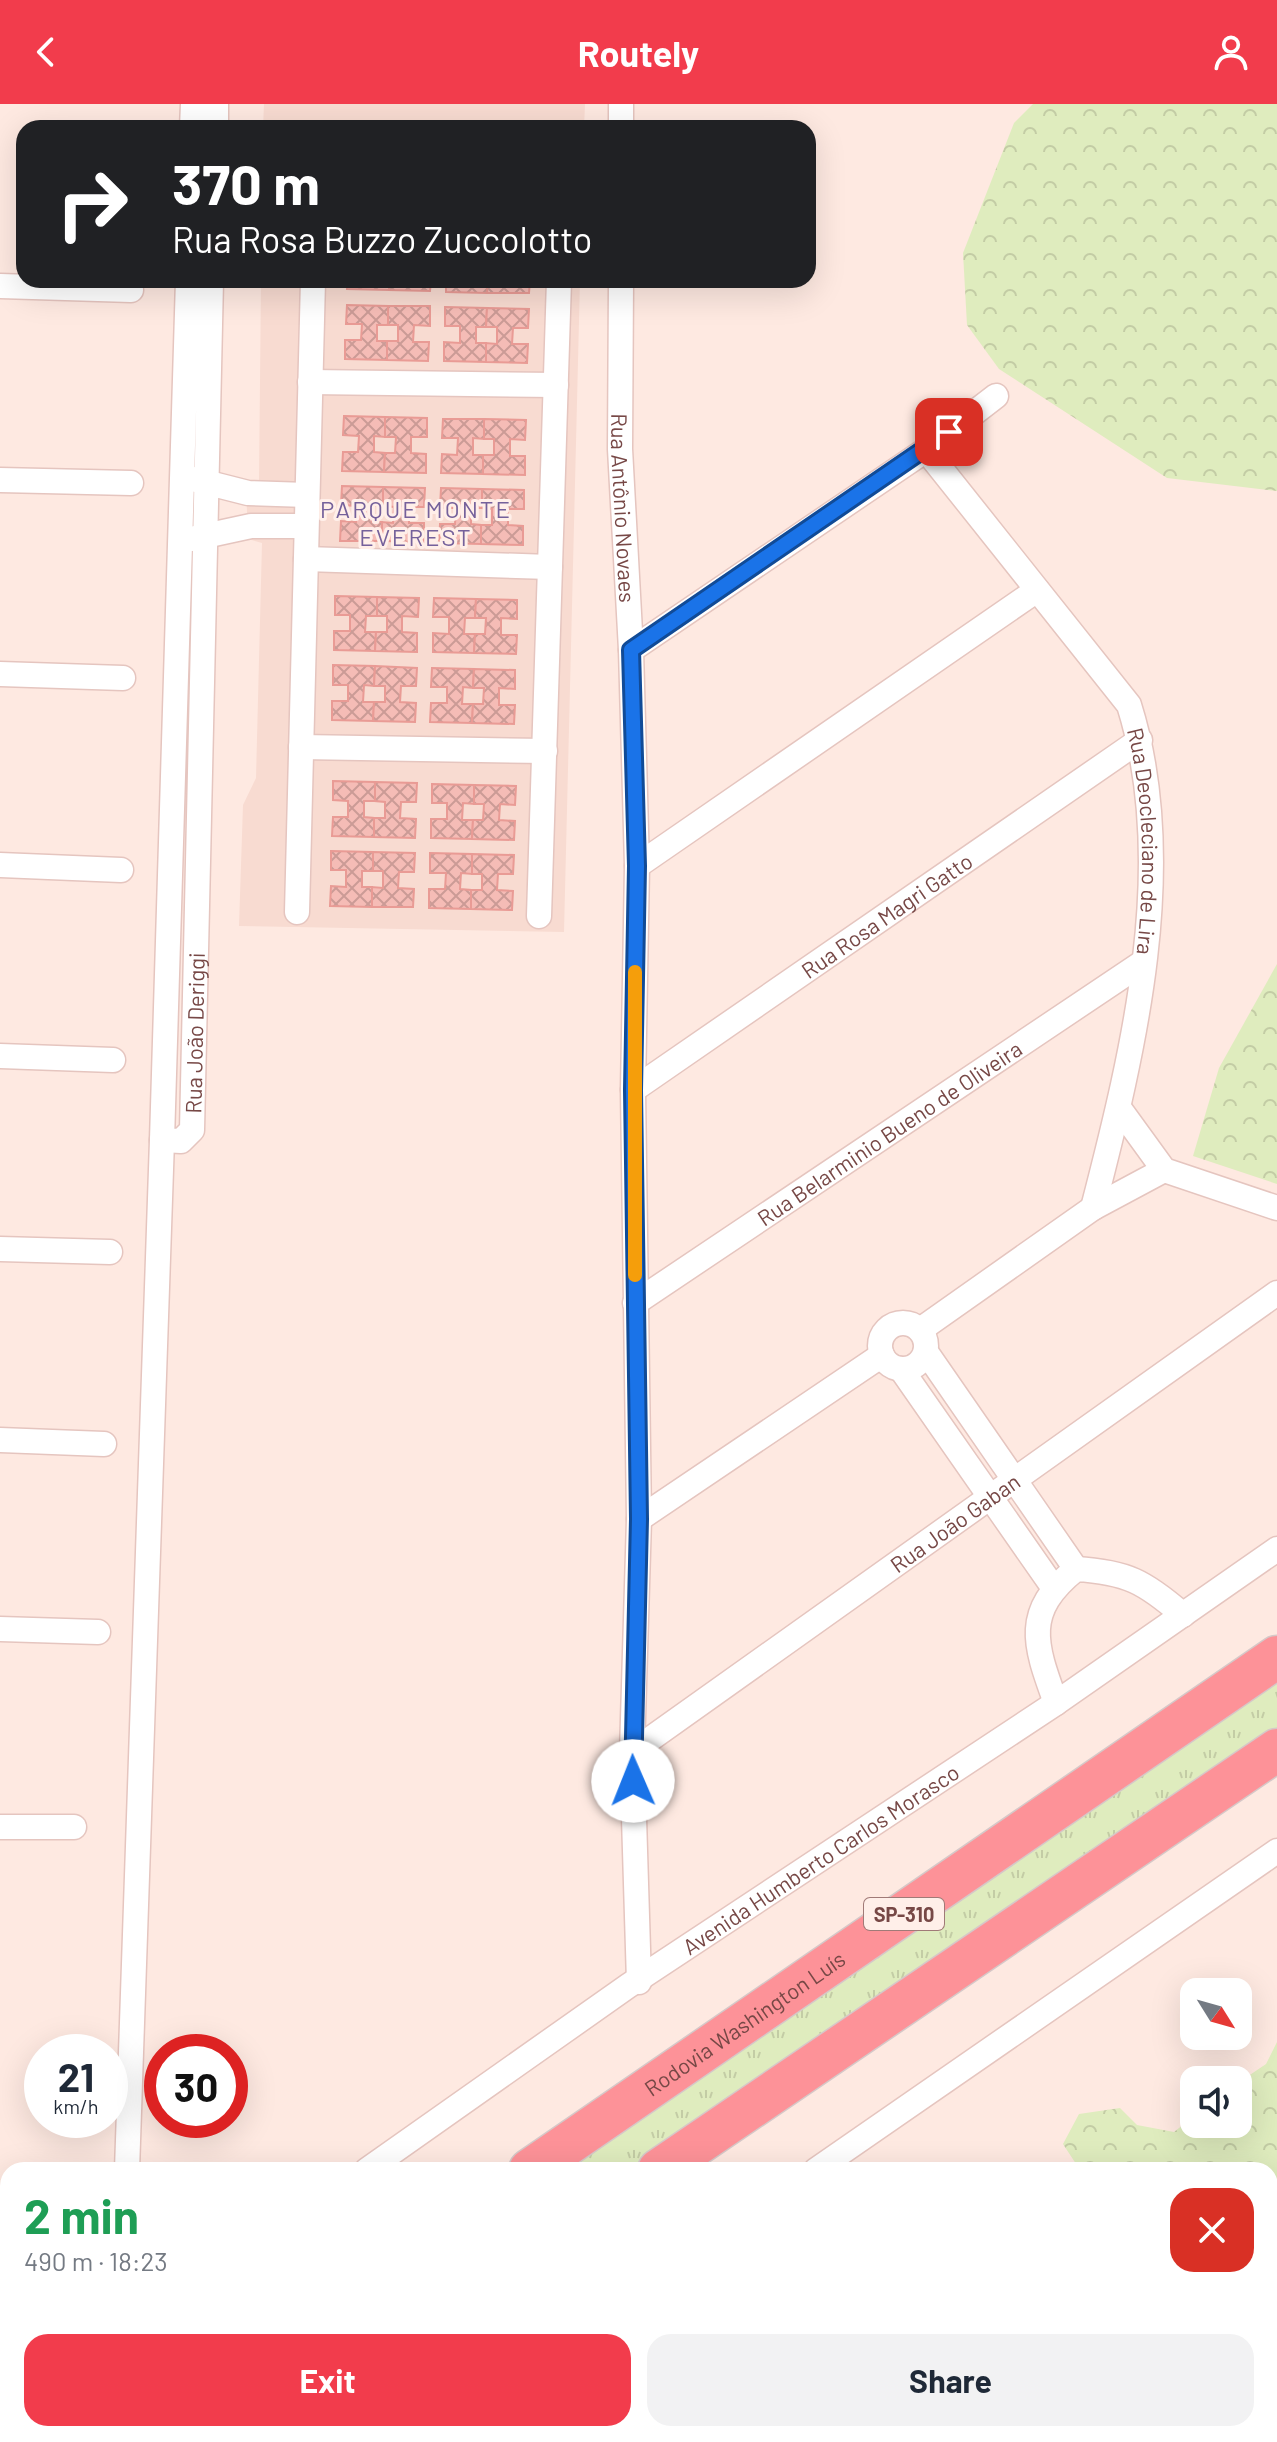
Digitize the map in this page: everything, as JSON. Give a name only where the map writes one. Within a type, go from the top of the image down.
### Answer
[{"type":"highway","name":"Rodovia Washington Luís","points":[[542,2162],[1277,1657]]},
{"type":"highway","points":[[671,2162],[1277,1750]]},
{"type":"street","points":[[66,288],[131,290]]},
{"type":"street","name":"Rua João Deriggi","points":[[188,288],[194,479]]},
{"type":"street","name":"Rua João Deriggi","points":[[127,2162],[162,1140],[194,479],[210,288]]},
{"type":"street","points":[[297,912],[313,288]]},
{"type":"street","points":[[539,916],[559,288]]},
{"type":"street","name":"Rua Antônio Novaes","points":[[621,288],[620,449],[631,650],[637,866],[633,1090],[639,1519],[632,1752],[639,1982]]},
{"type":"street","points":[[310,382],[556,385]]},
{"type":"street","points":[[631,650],[926,450],[996,396]]},
{"type":"street","name":"Rua Deocleciano de Lira","points":[[926,450],[1129,705],[1140,740],[1150,793],[1153,882],[1119,1108],[1093,1208]]},
{"type":"street","points":[[194,479],[248,493],[307,495]]},
{"type":"street","points":[[0,480],[131,483]]},
{"type":"street","points":[[192,539],[242,527],[306,526]]},
{"type":"street","points":[[306,559],[550,567]]},
{"type":"street","points":[[637,866],[1037,590]]},
{"type":"street","points":[[0,674],[123,678]]},
{"type":"street","name":"Rua Rosa Magri Gatto","points":[[633,1090],[1140,740]]},
{"type":"street","points":[[301,747],[545,751]]},
{"type":"street","points":[[0,865],[121,870]]},
{"type":"street","name":"Rua Belarminio Bueno de Oliveira","points":[[635,1303],[1142,963]]},
{"type":"street","points":[[0,1056],[113,1060]]},
{"type":"street","points":[[1119,1108],[1164,1170],[1277,1208]]},
{"type":"street","points":[[639,1519],[892,1362],[916,1365],[923,1341],[1093,1208],[1164,1170]]},
{"type":"street","points":[[0,1249],[110,1252]]},
{"type":"street","name":"Rua João Gaban","points":[[632,1752],[1277,1293]]},
{"type":"street","points":[[1053,1587],[892,1362],[881,1340],[891,1327],[906,1323],[923,1341],[1076,1569]]},
{"type":"street","points":[[0,1440],[104,1444]]},
{"type":"street","name":"Avenida Humberto Carlos Morasco","points":[[379,2162],[639,1982],[1056,1703],[1277,1549]]},
{"type":"street","points":[[1056,1703],[1037,1640],[1040,1612],[1053,1587],[1076,1569],[1113,1571],[1139,1580],[1183,1615]]},
{"type":"street","points":[[0,1629],[98,1632]]},
{"type":"street","points":[[0,1827],[74,1827]]},
{"type":"street","points":[[828,2162],[1277,1851]]},
{"type":"shaded area","points":[[264,104],[585,104],[584,120],[263,120]]},
{"type":"shaded area","name":"PARQUE MONTE EVEREST","points":[[261,288],[580,288],[564,932],[239,926],[243,805],[256,778],[262,543],[248,539],[246,485],[259,483]]},
{"type":"green space","points":[[1033,104],[1277,104],[1277,491],[1167,478],[999,369],[967,325],[963,253],[1014,123]]},
{"type":"green space","points":[[1277,964],[1277,1184],[1193,1156],[1219,1068]]},
{"type":"green space","points":[[1277,1679],[1277,1736],[654,2162],[573,2162]]},
{"type":"green space","points":[[1277,2042],[1277,2162],[1075,2162],[1063,2144],[1079,2114],[1120,2108],[1137,2125],[1174,2132],[1180,2127],[1180,2138],[1252,2138],[1252,2074],[1266,2064]]},
{"type":"building","points":[[389,288],[389,290],[347,289]]},
{"type":"building","points":[[389,288],[430,288],[430,291]]},
{"type":"building","points":[[446,288],[487,288],[487,293],[446,292]]},
{"type":"building","points":[[487,288],[529,288],[529,293],[487,293]]},
{"type":"building","points":[[347,305],[388,306],[388,325],[377,325],[377,341],[387,341],[387,360],[345,359],[345,340],[361,340],[362,324],[346,324]]},
{"type":"building","points":[[388,306],[430,306],[430,326],[414,325],[413,342],[429,342],[428,361],[387,360],[387,341],[398,341],[398,325],[388,325]]},
{"type":"building","points":[[445,307],[487,308],[486,327],[476,327],[476,343],[486,343],[486,362],[444,361],[444,342],[460,343],[460,326],[445,326]]},
{"type":"building","points":[[487,308],[529,309],[528,328],[513,328],[512,344],[528,344],[527,363],[486,362],[486,343],[497,344],[497,327],[486,327]]},
{"type":"building","points":[[344,416],[385,417],[385,437],[374,436],[374,452],[385,453],[384,472],[342,471],[343,452],[358,452],[359,436],[343,435]]},
{"type":"building","points":[[385,417],[427,418],[427,437],[411,437],[411,453],[426,454],[426,473],[384,472],[385,453],[395,453],[396,437],[385,437]]},
{"type":"building","points":[[443,419],[484,419],[484,439],[473,438],[473,455],[483,455],[483,474],[441,473],[442,454],[457,455],[458,438],[442,438]]},
{"type":"building","points":[[484,419],[526,420],[525,440],[510,439],[510,456],[525,456],[525,475],[483,474],[483,455],[494,455],[494,439],[484,439]]},
{"type":"building","points":[[342,486],[383,487],[383,506],[372,506],[372,522],[382,522],[382,541],[340,541],[341,521],[356,522],[357,506],[341,505]]},
{"type":"building","points":[[383,487],[425,488],[424,507],[409,507],[409,523],[424,523],[424,542],[382,541],[382,522],[393,523],[394,507],[383,506]]},
{"type":"building","points":[[441,488],[482,489],[482,508],[471,508],[471,524],[481,525],[481,544],[439,543],[440,524],[455,524],[456,508],[440,508]]},
{"type":"building","points":[[482,489],[524,490],[524,509],[508,509],[508,525],[523,526],[523,545],[481,544],[481,525],[492,525],[492,509],[482,508]]},
{"type":"building","points":[[335,596],[377,597],[377,616],[366,616],[365,632],[376,632],[375,651],[334,650],[334,631],[350,631],[350,615],[335,615]]},
{"type":"building","points":[[377,597],[419,598],[418,617],[402,616],[402,632],[417,633],[417,652],[375,651],[376,632],[387,632],[387,616],[377,616]]},
{"type":"building","points":[[434,598],[476,599],[475,618],[465,618],[464,634],[475,634],[474,653],[433,652],[433,633],[449,634],[449,617],[433,617]]},
{"type":"building","points":[[476,599],[517,600],[517,619],[501,618],[501,635],[517,635],[516,654],[474,653],[475,634],[485,634],[486,618],[475,618]]},
{"type":"building","points":[[333,665],[375,666],[374,686],[364,685],[363,702],[374,702],[373,721],[332,720],[332,701],[348,701],[348,685],[333,685]]},
{"type":"building","points":[[375,666],[417,668],[416,686],[401,686],[400,702],[416,703],[415,722],[373,721],[374,702],[385,702],[385,686],[374,686]]},
{"type":"building","points":[[432,668],[474,669],[473,688],[463,687],[462,704],[473,704],[472,723],[430,722],[431,703],[447,703],[447,687],[431,687]]},
{"type":"building","points":[[474,669],[515,670],[515,689],[499,688],[499,705],[515,705],[514,724],[472,723],[473,704],[483,704],[484,688],[473,688]]},
{"type":"building","points":[[333,781],[375,782],[375,801],[364,801],[364,817],[374,818],[374,837],[332,836],[333,817],[348,817],[348,801],[333,800]]},
{"type":"building","points":[[375,782],[417,783],[416,802],[401,802],[400,818],[416,819],[415,838],[374,837],[374,818],[385,818],[385,802],[375,801]]},
{"type":"building","points":[[432,784],[474,785],[474,804],[463,803],[462,820],[473,820],[472,839],[431,838],[431,819],[447,819],[447,803],[432,803]]},
{"type":"building","points":[[474,785],[516,786],[515,805],[500,804],[499,820],[515,821],[514,840],[472,839],[473,820],[483,820],[484,804],[474,804]]},
{"type":"building","points":[[331,851],[373,852],[373,871],[362,871],[362,887],[372,887],[372,907],[330,906],[331,886],[346,887],[346,870],[331,870]]},
{"type":"building","points":[[373,852],[415,853],[414,872],[399,872],[398,888],[414,889],[413,907],[372,907],[372,887],[383,888],[383,871],[373,871]]},
{"type":"building","points":[[430,853],[472,854],[472,874],[461,873],[460,889],[471,890],[471,909],[429,908],[429,889],[445,889],[446,873],[430,873]]},
{"type":"building","points":[[472,854],[514,855],[513,874],[498,874],[497,890],[513,891],[512,910],[471,909],[471,890],[482,890],[482,874],[472,874]]},
{"type":"slow traffic","points":[[635,972],[635,1275]]},
{"type":"district","name":"PARQUE MONTE EVEREST","points":[[416,522]]},
{"type":"route","points":[[633,1781],[639,1519],[633,1090],[637,866],[631,650],[949,432]]}]
